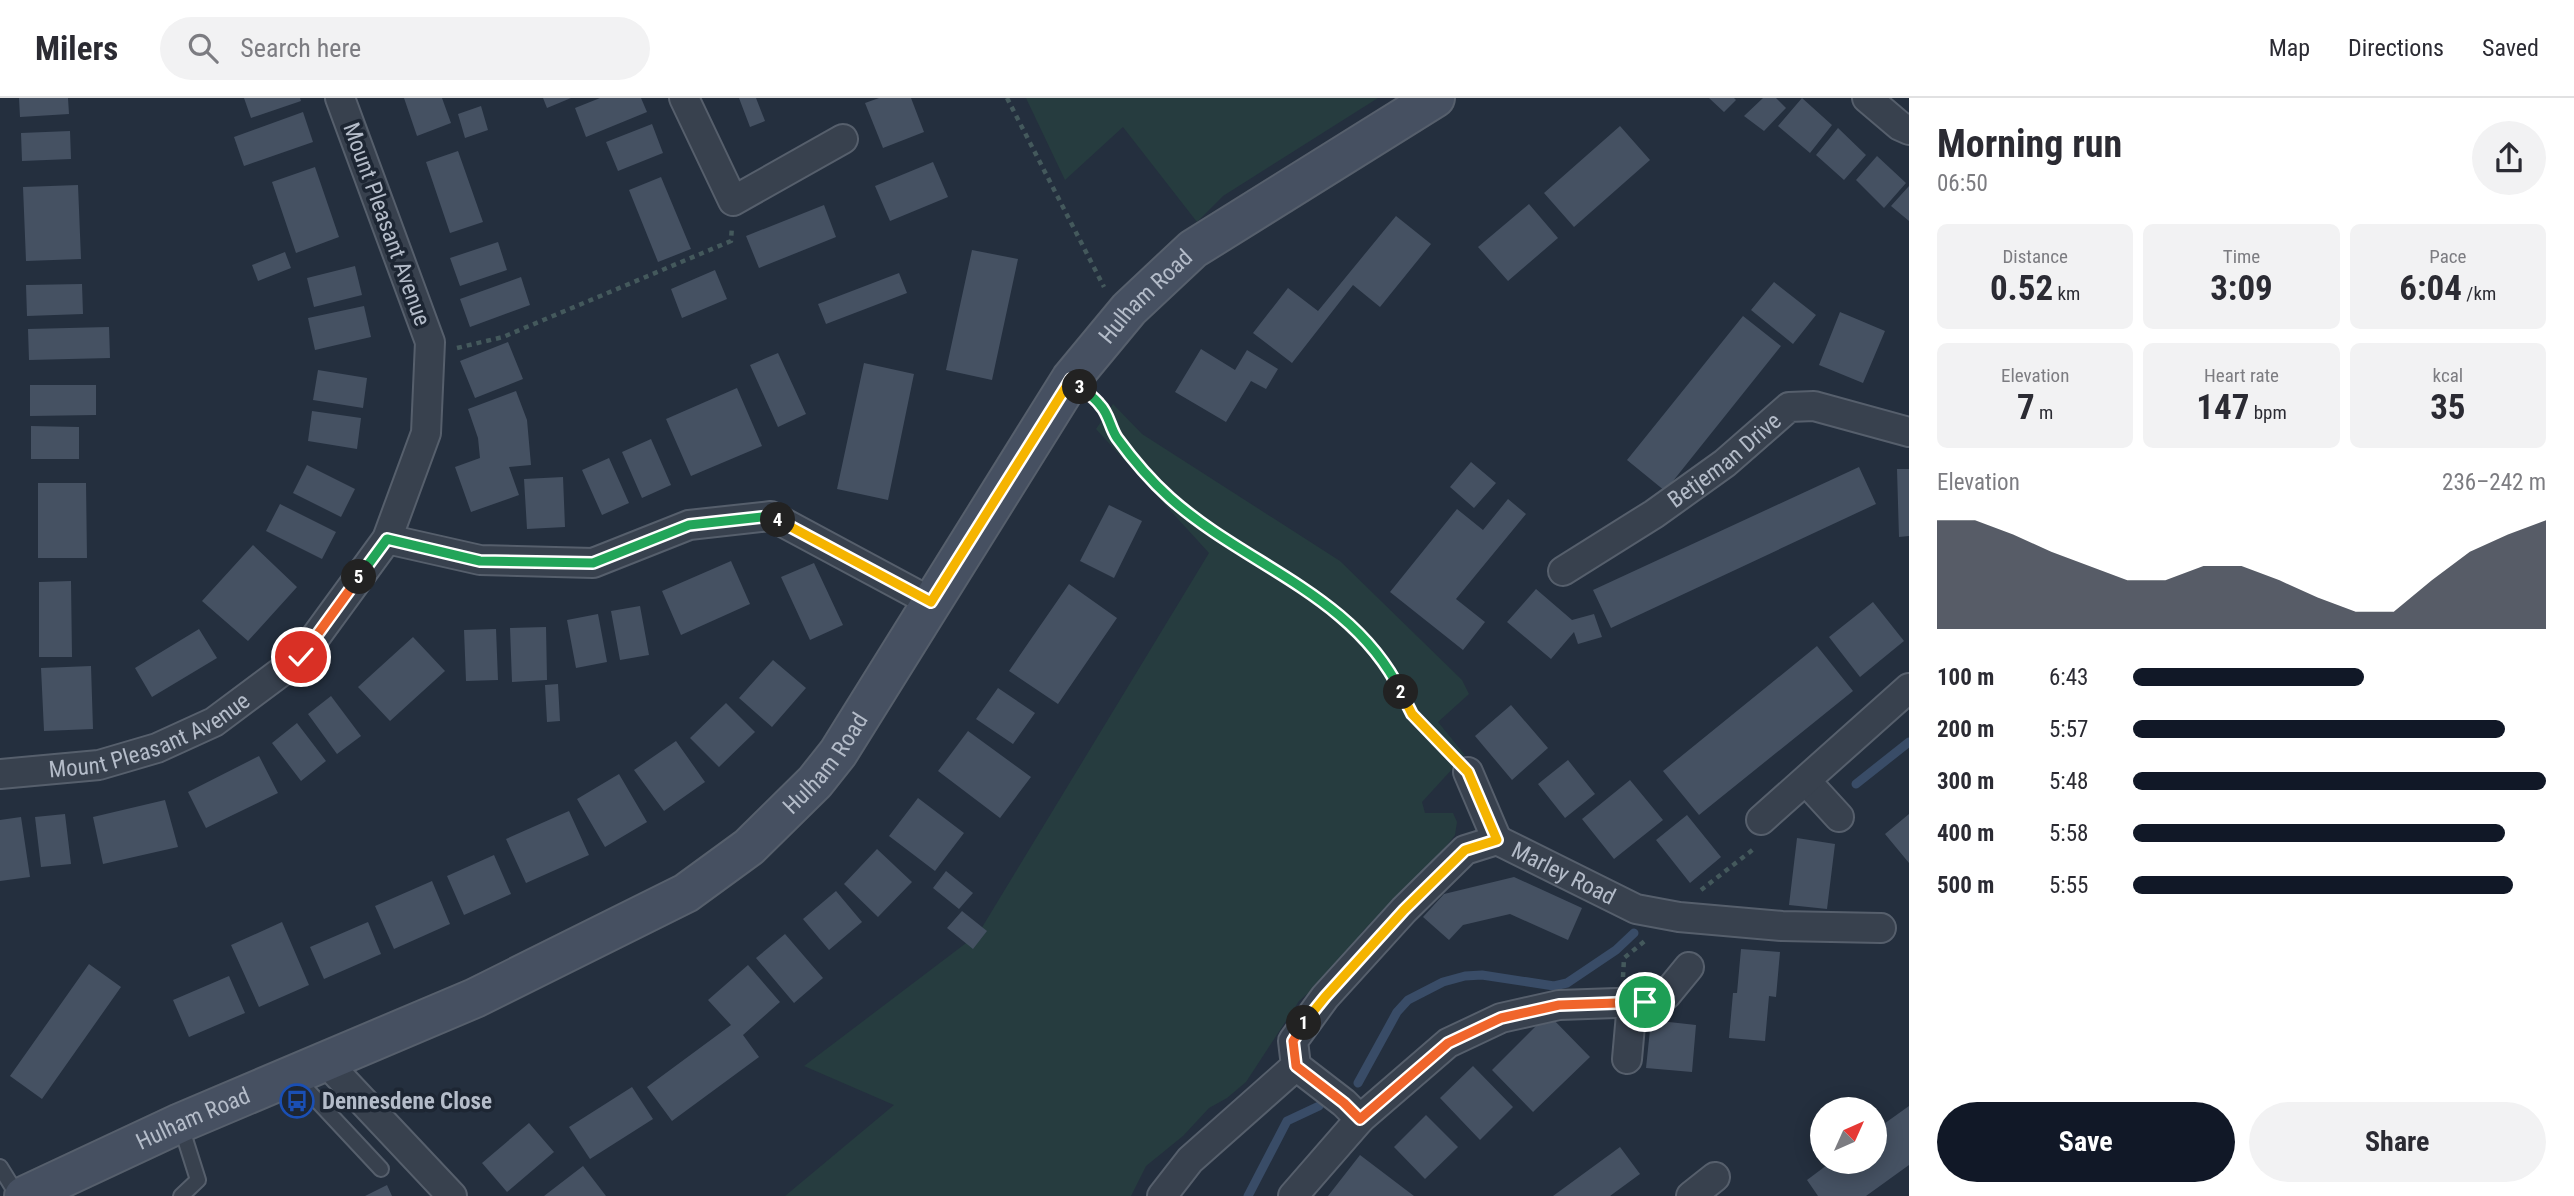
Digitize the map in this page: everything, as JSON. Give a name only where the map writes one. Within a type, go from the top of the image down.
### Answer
[{"type":"street","name":"Mount Pleasant Avenue","points":[[0,774],[99,765],[157,748],[214,722],[301,657],[387,539],[426,433],[430,342],[340,98]]},
{"type":"street","points":[[684,98],[733,201],[843,139]]},
{"type":"street","name":"Hulham Road","points":[[24,1196],[180,1123],[475,998],[686,893],[749,847],[815,782],[838,754],[1071,379],[1129,309],[1193,249],[1435,98]]},
{"type":"street","points":[[1867,98],[1900,126],[1909,130]]},
{"type":"street","name":"Betjeman Drive","points":[[1563,570],[1618,519],[1654,514],[1725,463],[1789,407],[1814,406],[1909,432]]},
{"type":"street","points":[[387,539],[480,561],[593,563],[689,525],[771,516],[931,602]]},
{"type":"street","points":[[1761,820],[1909,688]]},
{"type":"street","points":[[1468,772],[1497,840]]},
{"type":"street","points":[[1807,781],[1839,817]]},
{"type":"street","name":"Marley Road","points":[[1296,1066],[1293,1041],[1325,997],[1404,910],[1465,850],[1497,840],[1636,909],[1679,918],[1782,926],[1881,928]]},
{"type":"street","points":[[1293,1196],[1360,1119],[1448,1043],[1501,1018],[1559,1005],[1645,1002],[1666,995],[1689,967]]},
{"type":"street","points":[[1627,1059],[1632,1003]]},
{"type":"street","points":[[1162,1196],[1190,1160],[1296,1066],[1344,1103],[1360,1119]]},
{"type":"street","points":[[309,1068],[453,1196]]},
{"type":"street","points":[[1691,1196],[1715,1177]]},
{"type":"lane","points":[[309,1068],[381,1169]]},
{"type":"lane","points":[[180,1123],[198,1180],[181,1196]]},
{"type":"lane","points":[[0,1167],[18,1196]]},
{"type":"path","points":[[1007,98],[1103,286],[1129,309]]},
{"type":"path","points":[[429,355],[503,337],[731,241],[733,201]]},
{"type":"path","points":[[1071,379],[1101,405],[1115,435],[1140,468],[1171,499],[1202,523],[1276,569],[1341,616],[1372,646],[1392,673],[1412,714],[1468,772]]},
{"type":"green space","points":[[1026,98],[1378,98],[1223,196],[1197,222],[1123,127],[1065,180]]},
{"type":"green space","points":[[1113,404],[1142,434],[1340,561],[1462,680],[1469,694],[1438,722],[1465,755],[1422,802],[1425,813],[1453,813],[1457,822],[1455,835],[1422,876],[1401,891],[1362,932],[1357,944],[1336,969],[1299,1001],[1246,1082],[1227,1098],[1209,1108],[1183,1136],[1146,1166],[1131,1196],[785,1196],[894,1105],[804,1066],[978,934],[1209,553],[1096,429]]},
{"type":"building","points":[[19,98],[68,98],[69,114],[20,117]]},
{"type":"building","points":[[244,98],[300,98],[301,101],[251,118]]},
{"type":"building","points":[[404,98],[442,98],[451,123],[417,136]]},
{"type":"building","points":[[543,98],[571,98],[547,108]]},
{"type":"building","points":[[600,98],[641,98],[647,112],[586,137],[575,108]]},
{"type":"building","points":[[739,98],[756,98],[765,121],[750,127]]},
{"type":"building","points":[[879,98],[911,98],[924,132],[883,148],[865,103]]},
{"type":"building","points":[[1709,98],[1734,98],[1736,100],[1724,112]]},
{"type":"building","points":[[1763,98],[1776,98],[1786,108],[1764,131],[1744,116]]},
{"type":"building","points":[[1802,98],[1832,125],[1810,153],[1778,126]]},
{"type":"building","points":[[481,106],[488,130],[465,138],[458,114]]},
{"type":"building","points":[[303,112],[313,142],[244,166],[234,137]]},
{"type":"building","points":[[652,124],[663,153],[618,171],[606,142]]},
{"type":"building","points":[[1620,126],[1650,160],[1574,227],[1544,193]]},
{"type":"building","points":[[1838,128],[1866,155],[1844,180],[1816,155]]},
{"type":"building","points":[[70,131],[71,159],[22,161],[21,133]]},
{"type":"building","points":[[458,151],[483,222],[450,233],[426,162]]},
{"type":"building","points":[[1877,156],[1906,183],[1884,208],[1856,180]]},
{"type":"building","points":[[933,162],[948,197],[890,221],[875,186]]},
{"type":"building","points":[[315,167],[339,237],[296,253],[272,182]]},
{"type":"building","points":[[661,177],[691,249],[658,262],[629,190]]},
{"type":"building","points":[[78,185],[81,259],[26,261],[23,187]]},
{"type":"building","points":[[1909,186],[1909,221],[1891,206]]},
{"type":"building","points":[[1529,204],[1558,238],[1508,281],[1478,247]]},
{"type":"building","points":[[824,205],[836,237],[759,268],[746,236]]},
{"type":"building","points":[[1396,216],[1431,244],[1380,307],[1353,285],[1292,363],[1253,333],[1288,288],[1318,311]]},
{"type":"building","points":[[498,242],[507,270],[460,286],[450,258]]},
{"type":"building","points":[[972,250],[1018,259],[992,380],[946,370]]},
{"type":"building","points":[[285,252],[291,268],[258,281],[252,265]]},
{"type":"building","points":[[355,266],[362,295],[314,307],[307,278]]},
{"type":"building","points":[[715,270],[727,299],[682,318],[671,289]]},
{"type":"building","points":[[899,273],[907,293],[826,324],[818,304]]},
{"type":"building","points":[[521,277],[530,305],[470,327],[460,299]]},
{"type":"building","points":[[1774,282],[1816,315],[1793,344],[1751,310]]},
{"type":"building","points":[[82,284],[83,314],[27,316],[26,285]]},
{"type":"building","points":[[364,306],[371,337],[315,350],[308,318]]},
{"type":"building","points":[[1840,312],[1885,331],[1863,383],[1819,365]]},
{"type":"building","points":[[1743,316],[1781,346],[1665,491],[1627,460]]},
{"type":"building","points":[[109,327],[110,358],[29,360],[28,329]]},
{"type":"building","points":[[508,342],[523,379],[475,398],[460,361]]},
{"type":"building","points":[[1201,349],[1235,370],[1247,350],[1278,369],[1266,389],[1251,381],[1226,422],[1175,392]]},
{"type":"building","points":[[778,353],[806,414],[778,427],[750,365]]},
{"type":"building","points":[[864,363],[914,374],[888,500],[837,489]]},
{"type":"building","points":[[318,370],[367,378],[363,408],[313,400]]},
{"type":"building","points":[[30,385],[96,385],[96,415],[30,416]]},
{"type":"building","points":[[737,388],[762,446],[691,476],[666,419]]},
{"type":"building","points":[[516,391],[527,420],[531,465],[509,467],[519,495],[471,512],[455,467],[480,458],[478,438],[468,409]]},
{"type":"building","points":[[312,411],[361,418],[357,449],[308,441]]},
{"type":"building","points":[[31,426],[79,427],[79,459],[31,459]]},
{"type":"building","points":[[651,439],[671,485],[642,498],[622,452]]},
{"type":"building","points":[[609,458],[629,503],[602,515],[582,470]]},
{"type":"building","points":[[1471,462],[1496,483],[1474,508],[1450,487]]},
{"type":"building","points":[[307,465],[355,489],[341,517],[293,493]]},
{"type":"building","points":[[1859,467],[1876,504],[1611,628],[1593,590]]},
{"type":"building","points":[[1897,469],[1909,469],[1909,536],[1899,537]]},
{"type":"building","points":[[563,477],[565,527],[527,529],[524,479]]},
{"type":"building","points":[[38,483],[86,483],[87,558],[38,558]]},
{"type":"building","points":[[1508,499],[1526,514],[1456,599],[1485,622],[1463,650],[1390,592],[1457,509],[1483,530]]},
{"type":"building","points":[[280,504],[336,532],[322,559],[266,531]]},
{"type":"building","points":[[1109,505],[1142,521],[1114,578],[1080,561]]},
{"type":"building","points":[[253,545],[297,587],[248,641],[202,601]]},
{"type":"building","points":[[731,561],[750,604],[681,635],[662,591]]},
{"type":"building","points":[[814,563],[843,625],[810,640],[781,577]]},
{"type":"building","points":[[71,581],[72,657],[39,657],[39,582]]},
{"type":"building","points":[[1069,584],[1117,618],[1058,704],[1009,671]]},
{"type":"building","points":[[1536,589],[1572,620],[1594,614],[1602,637],[1578,644],[1574,632],[1551,659],[1507,622]]},
{"type":"building","points":[[1873,602],[1904,641],[1860,677],[1829,637]]},
{"type":"building","points":[[640,606],[649,655],[620,660],[611,611]]},
{"type":"building","points":[[598,614],[607,662],[576,668],[567,620]]},
{"type":"building","points":[[546,627],[547,680],[512,682],[510,628]]},
{"type":"building","points":[[199,629],[217,658],[152,697],[135,668]]},
{"type":"building","points":[[496,629],[498,680],[466,681],[464,630]]},
{"type":"building","points":[[413,637],[445,671],[390,721],[358,687]]},
{"type":"building","points":[[1817,646],[1853,691],[1699,815],[1663,771]]},
{"type":"building","points":[[773,660],[806,688],[772,727],[739,698]]},
{"type":"building","points":[[91,666],[93,729],[44,731],[41,668]]},
{"type":"building","points":[[558,684],[560,721],[547,722],[545,685]]},
{"type":"building","points":[[998,688],[1035,713],[1013,744],[976,719]]},
{"type":"building","points":[[331,696],[361,736],[337,754],[308,714]]},
{"type":"building","points":[[726,703],[755,732],[719,767],[690,738]]},
{"type":"building","points":[[1511,705],[1548,748],[1512,780],[1475,736]]},
{"type":"building","points":[[297,723],[326,761],[301,781],[272,743]]},
{"type":"building","points":[[968,731],[1031,777],[1000,818],[938,771]]},
{"type":"building","points":[[676,741],[705,782],[664,811],[634,770]]},
{"type":"building","points":[[259,756],[278,793],[206,828],[188,792]]},
{"type":"building","points":[[1568,760],[1595,794],[1565,818],[1538,784]]},
{"type":"building","points":[[619,774],[647,822],[605,847],[577,799]]},
{"type":"building","points":[[1630,780],[1663,820],[1614,859],[1582,819]]},
{"type":"building","points":[[918,798],[964,833],[935,871],[889,836]]},
{"type":"building","points":[[165,800],[178,847],[103,864],[93,817]]},
{"type":"building","points":[[569,811],[589,855],[526,883],[506,839]]},
{"type":"building","points":[[65,814],[71,864],[41,867],[35,817]]},
{"type":"building","points":[[1909,814],[1909,863],[1885,834]]},
{"type":"building","points":[[1687,815],[1721,857],[1690,883],[1656,840]]},
{"type":"building","points":[[21,817],[30,877],[0,881],[0,820]]},
{"type":"building","points":[[1797,838],[1835,844],[1827,909],[1789,905]]},
{"type":"building","points":[[877,849],[912,882],[878,917],[844,884]]},
{"type":"building","points":[[494,855],[511,894],[464,915],[447,876]]},
{"type":"building","points":[[946,871],[973,893],[959,909],[933,888]]},
{"type":"building","points":[[1514,877],[1582,908],[1568,940],[1510,914],[1463,925],[1449,940],[1423,917],[1444,894]]},
{"type":"building","points":[[432,881],[450,924],[394,949],[375,906]]},
{"type":"building","points":[[836,891],[862,922],[829,950],[803,919]]},
{"type":"building","points":[[962,911],[987,931],[973,949],[947,928]]},
{"type":"building","points":[[282,922],[309,985],[259,1007],[231,945]]},
{"type":"building","points":[[368,922],[381,954],[324,979],[310,947]]},
{"type":"building","points":[[785,934],[823,978],[794,1003],[756,958]]},
{"type":"building","points":[[1741,949],[1780,952],[1776,997],[1769,996],[1765,1041],[1729,1038]]},
{"type":"building","points":[[89,964],[121,987],[42,1099],[10,1076]]},
{"type":"building","points":[[748,965],[780,1002],[743,1035],[759,1057],[672,1121],[647,1087],[731,1025],[708,1000]]},
{"type":"building","points":[[229,976],[245,1013],[189,1037],[173,1000]]},
{"type":"building","points":[[1548,1014],[1590,1057],[1533,1112],[1492,1070]]},
{"type":"building","points":[[1651,1020],[1696,1025],[1692,1072],[1646,1068]]},
{"type":"building","points":[[1473,1066],[1513,1107],[1480,1140],[1440,1098]]},
{"type":"building","points":[[632,1087],[653,1119],[590,1159],[569,1127]]},
{"type":"building","points":[[1909,1106],[1909,1165],[1866,1196],[1818,1196],[1807,1180],[1815,1174],[1887,1174],[1887,1122]]},
{"type":"building","points":[[1426,1115],[1458,1147],[1425,1179],[1394,1147]]},
{"type":"building","points":[[529,1123],[554,1152],[507,1192],[482,1163]]},
{"type":"building","points":[[1620,1147],[1640,1174],[1610,1196],[1553,1196]]},
{"type":"building","points":[[1360,1155],[1414,1196],[1328,1196]]},
{"type":"building","points":[[583,1166],[606,1196],[544,1196]]},
{"type":"building","points":[[387,1185],[392,1196],[365,1196]]},
{"type":"waterway","points":[[1856,784],[1909,742]]},
{"type":"waterway","points":[[1358,1083],[1397,1012],[1408,1000],[1443,982],[1465,976],[1482,975],[1554,986],[1567,983],[1616,950],[1634,933]]},
{"type":"waterway","points":[[1248,1196],[1287,1121],[1319,1106]]},
{"type":"place","name":"Dennesdene Close","points":[[297,1101]]},
{"type":"route","points":[[301,657],[387,539],[480,561],[593,563],[689,525],[771,516],[931,602],[1071,379],[1101,405],[1115,435],[1140,468],[1171,499],[1202,523],[1276,569],[1341,616],[1372,646],[1392,673],[1412,714],[1468,772],[1497,840],[1465,850],[1404,910],[1325,997],[1307,1018],[1293,1041],[1296,1066],[1344,1103],[1360,1119],[1448,1043],[1501,1018],[1559,1005],[1645,1002]]}]
